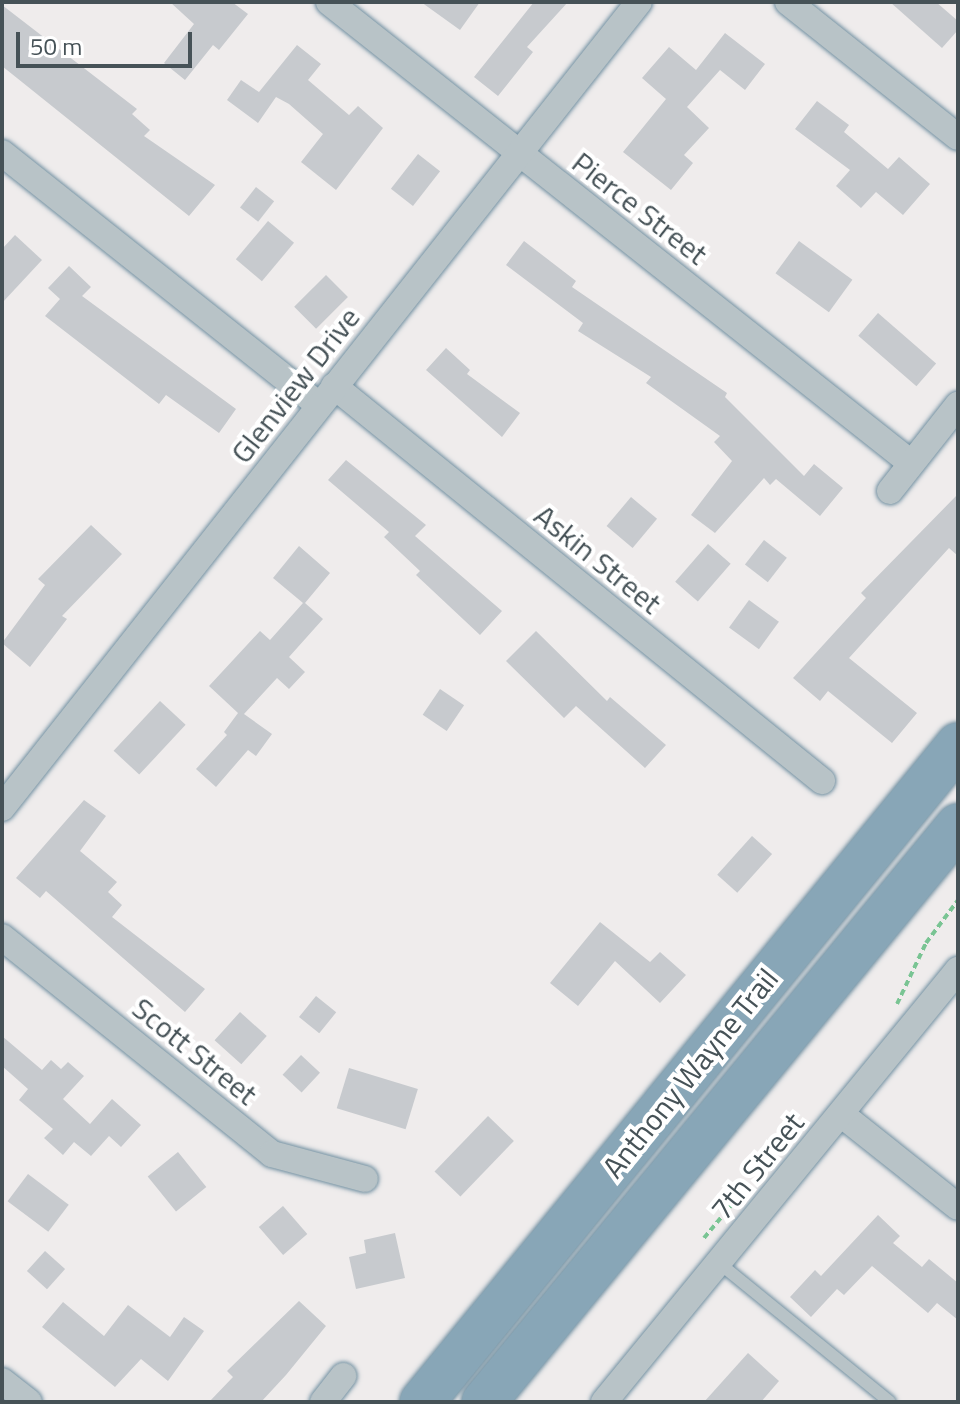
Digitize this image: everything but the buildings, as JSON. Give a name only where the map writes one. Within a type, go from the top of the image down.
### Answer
[{"type":"highway","name":"Anthony Wayne Trail","points":[[422,1402],[958,745]]},
{"type":"highway","name":"Anthony Wayne Trail","points":[[484,1402],[958,826]]},
{"type":"street","name":"Pierce Street","points":[[329,2],[911,463]]},
{"type":"street","name":"Glenview Drive","points":[[2,808],[639,2]]},
{"type":"street","points":[[788,2],[958,137]]},
{"type":"street","name":"Askin Street","points":[[2,153],[326,396],[822,781]]},
{"type":"street","points":[[890,491],[958,405]]},
{"type":"street","name":"Scott Street","points":[[2,937],[272,1154],[365,1179]]},
{"type":"street","name":"7th Street","points":[[604,1402],[958,970]]},
{"type":"street","points":[[841,1114],[958,1207]]},
{"type":"street","points":[[323,1402],[343,1376]]},
{"type":"street","points":[[2,1381],[29,1402]]},
{"type":"lane","points":[[719,1263],[890,1402]]}]
